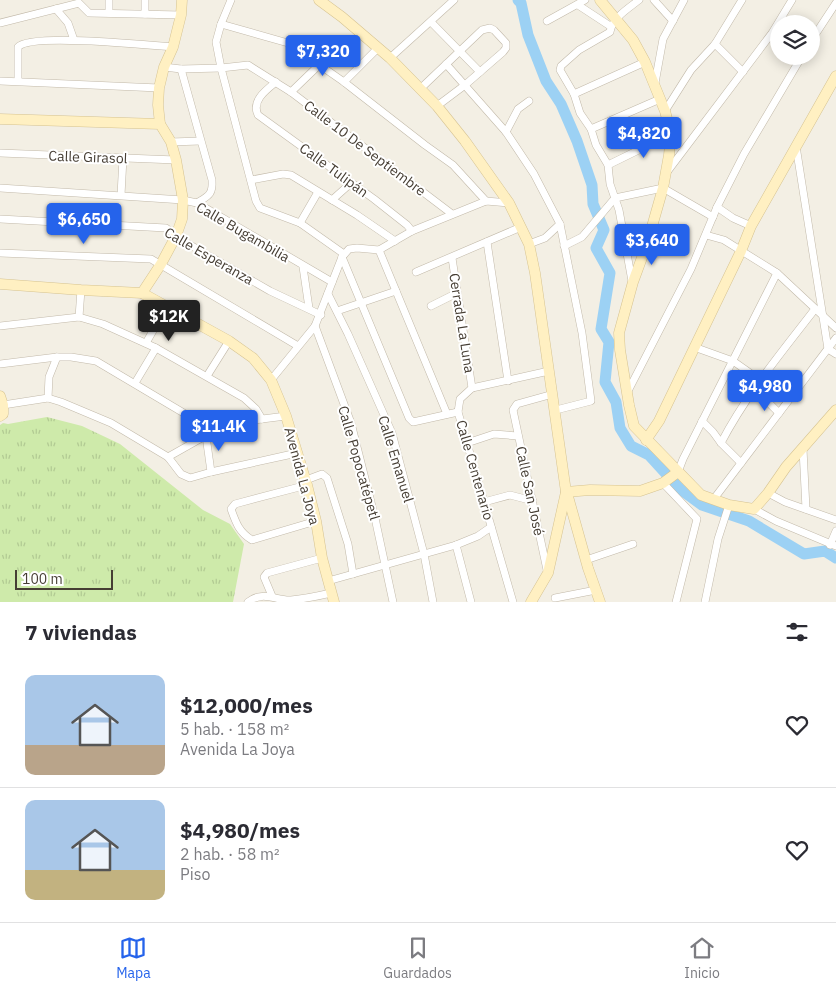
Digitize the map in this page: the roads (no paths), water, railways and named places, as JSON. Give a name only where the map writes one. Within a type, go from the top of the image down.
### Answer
[{"type":"main road","points":[[142,293],[161,264],[176,236],[182,219],[183,200],[176,160],[172,142],[160,124],[158,104],[159,88],[164,67],[173,47],[181,14],[182,0]]},
{"type":"main road","points":[[319,0],[390,58],[437,106],[465,141],[509,203],[522,227],[529,244],[535,273],[556,410],[566,492],[600,602]]},
{"type":"main road","points":[[600,0],[613,23],[633,40],[645,62],[666,111],[671,134],[662,188],[647,244],[632,282],[619,333],[620,350],[634,426],[702,495],[729,505],[754,509],[786,467],[836,410]]},
{"type":"main road","points":[[646,440],[659,421],[741,251],[751,226],[836,76]]},
{"type":"main road","points":[[0,119],[160,124]]},
{"type":"main road","name":"Avenida La Joya","points":[[0,284],[142,293],[228,341],[253,358],[271,380],[286,416],[306,482],[316,521],[322,558],[333,598]]},
{"type":"main road","points":[[0,416],[3,414],[2,400]]},
{"type":"main road","points":[[566,492],[590,490],[640,492],[662,483],[678,472]]},
{"type":"main road","points":[[531,602],[548,573],[566,492]]},
{"type":"street","points":[[109,0],[109,13]]},
{"type":"street","points":[[145,0],[145,14]]},
{"type":"street","points":[[231,0],[216,42],[256,201],[260,208],[300,223],[343,256]]},
{"type":"street","points":[[390,58],[454,0]]},
{"type":"street","points":[[547,21],[585,0]]},
{"type":"street","points":[[632,282],[620,210],[610,184],[608,164],[596,145],[591,128],[580,113],[574,94],[560,70],[561,66],[579,50],[610,32],[613,23],[639,0]]},
{"type":"street","points":[[654,0],[673,21]]},
{"type":"street","points":[[655,86],[663,39],[684,0]]},
{"type":"street","points":[[666,111],[691,70],[715,44],[742,0]]},
{"type":"street","points":[[665,175],[772,33],[792,0]]},
{"type":"street","points":[[0,22],[79,3],[89,12],[181,14]]},
{"type":"street","points":[[820,27],[836,3]]},
{"type":"street","points":[[578,5],[613,23]]},
{"type":"street","points":[[56,9],[68,23],[74,40]]},
{"type":"street","points":[[431,22],[480,72]]},
{"type":"street","points":[[221,24],[288,43],[344,82],[452,164],[486,201]]},
{"type":"street","points":[[420,89],[482,30],[490,28],[494,30],[506,43],[504,52],[437,106]]},
{"type":"street","points":[[18,82],[18,47],[22,43],[74,40],[173,47]]},
{"type":"street","points":[[319,65],[316,60],[324,43]]},
{"type":"street","points":[[715,44],[743,72]]},
{"type":"street","points":[[344,82],[378,48]]},
{"type":"street","points":[[574,94],[645,62]]},
{"type":"street","points":[[446,64],[506,132],[534,174],[560,224],[582,333],[591,401],[556,410]]},
{"type":"street","name":"Calle 10 De Septiembre","points":[[164,67],[181,70],[248,65],[291,92],[452,214]]},
{"type":"street","points":[[291,92],[319,65]]},
{"type":"street","points":[[627,393],[692,269],[717,207],[744,154],[797,65]]},
{"type":"street","points":[[181,70],[212,180],[213,189],[210,194],[197,203]]},
{"type":"street","points":[[0,81],[159,88]]},
{"type":"street","name":"Calle Tulipán","points":[[276,82],[264,91],[256,105],[255,109],[258,115],[381,204],[412,231]]},
{"type":"street","points":[[591,128],[660,99]]},
{"type":"street","points":[[506,132],[518,109],[530,101]]},
{"type":"street","points":[[608,164],[671,134]]},
{"type":"street","points":[[172,142],[200,141]]},
{"type":"street","points":[[796,146],[828,349]]},
{"type":"street","name":"Calle Girasol","points":[[0,153],[176,160]]},
{"type":"street","points":[[121,196],[123,158]]},
{"type":"street","points":[[251,180],[283,174],[291,176],[395,241]]},
{"type":"street","points":[[332,200],[351,184]]},
{"type":"street","name":"Calle Bugambilia","points":[[0,188],[183,200],[197,203],[303,267],[332,282]]},
{"type":"street","points":[[564,246],[582,237],[615,198],[662,188],[713,217]]},
{"type":"street","points":[[300,223],[318,192]]},
{"type":"street","points":[[271,380],[315,326],[343,256],[349,250],[357,248],[379,250],[412,231],[486,201],[509,203]]},
{"type":"street","points":[[717,207],[751,226]]},
{"type":"street","name":"Calle Esperanza","points":[[0,219],[166,228],[176,236],[270,290],[320,315]]},
{"type":"street","points":[[529,244],[545,238],[560,224]]},
{"type":"street","points":[[416,272],[522,227]]},
{"type":"street","points":[[706,235],[724,240],[777,273],[835,327]]},
{"type":"street","points":[[487,242],[508,382]]},
{"type":"street","points":[[379,250],[447,414]]},
{"type":"street","points":[[0,253],[151,259],[298,346]]},
{"type":"street","name":"Calle Centenario","points":[[343,256],[409,418],[413,422],[458,412],[512,602]]},
{"type":"street","name":"Cerrada La Luna","points":[[452,258],[472,388]]},
{"type":"street","points":[[303,267],[309,308]]},
{"type":"street","points":[[678,472],[777,273]]},
{"type":"street","points":[[79,317],[81,290]]},
{"type":"street","points":[[337,311],[396,291]]},
{"type":"street","points":[[431,306],[457,293]]},
{"type":"street","name":"Calle Emanuel","points":[[328,294],[392,433],[424,554],[433,602]]},
{"type":"street","points":[[146,343],[167,306]]},
{"type":"street","points":[[720,443],[736,415],[760,380],[816,309]]},
{"type":"street","points":[[0,326],[79,317],[103,324],[156,348],[244,398],[256,409],[262,419]]},
{"type":"street","points":[[835,327],[836,317]]},
{"type":"street","name":"Calle Popocatépetl","points":[[315,326],[350,423],[375,518],[393,602]]},
{"type":"street","points":[[713,500],[836,338]]},
{"type":"street","points":[[207,376],[228,341]]},
{"type":"street","points":[[694,347],[733,361],[760,380]]},
{"type":"street","points":[[135,383],[156,348]]},
{"type":"street","points":[[828,349],[836,354]]},
{"type":"street","points":[[48,398],[49,377],[57,357]]},
{"type":"street","points":[[0,364],[57,357],[96,361],[214,431]]},
{"type":"street","points":[[458,412],[460,399],[472,388],[508,382],[549,371]]},
{"type":"street","points":[[755,389],[778,413]]},
{"type":"street","name":"Calle San José","points":[[548,573],[513,410],[517,404],[553,394]]},
{"type":"street","points":[[2,400],[48,398],[60,402],[111,424],[168,457],[181,474],[190,478],[297,453]]},
{"type":"street","points":[[168,457],[214,431],[262,419],[286,416]]},
{"type":"street","points":[[702,421],[713,432],[720,443],[741,463]]},
{"type":"street","points":[[467,443],[494,434],[518,436]]},
{"type":"street","points":[[206,436],[211,472]]},
{"type":"street","points":[[803,449],[806,509]]},
{"type":"street","points":[[316,521],[252,540],[245,536],[236,526],[232,509],[235,504],[306,482],[322,474],[327,478],[348,544],[353,574]]},
{"type":"street","points":[[662,483],[696,519],[676,602]]},
{"type":"street","points":[[768,493],[785,502],[836,520]]},
{"type":"street","points":[[484,502],[510,495],[533,501]]},
{"type":"street","points":[[705,602],[718,539],[729,505]]},
{"type":"street","points":[[754,509],[833,545],[836,531]]},
{"type":"street","points":[[328,581],[456,545],[478,536],[491,527]]},
{"type":"street","points":[[586,560],[634,544]]},
{"type":"street","points":[[456,545],[471,602]]},
{"type":"street","points":[[272,596],[264,577],[267,572],[322,558]]},
{"type":"street","points":[[555,598],[596,590]]},
{"type":"street","points":[[248,602],[253,598],[272,596],[289,601],[333,598]]},
{"type":"waterway","points":[[518,0],[521,3],[528,35],[546,81],[561,104],[577,141],[592,185],[593,204],[604,230],[596,248],[610,273],[601,329],[609,342],[605,382],[616,402],[620,428],[631,446],[649,455],[680,489],[702,505],[749,521],[804,554],[825,551],[836,558]]}]
